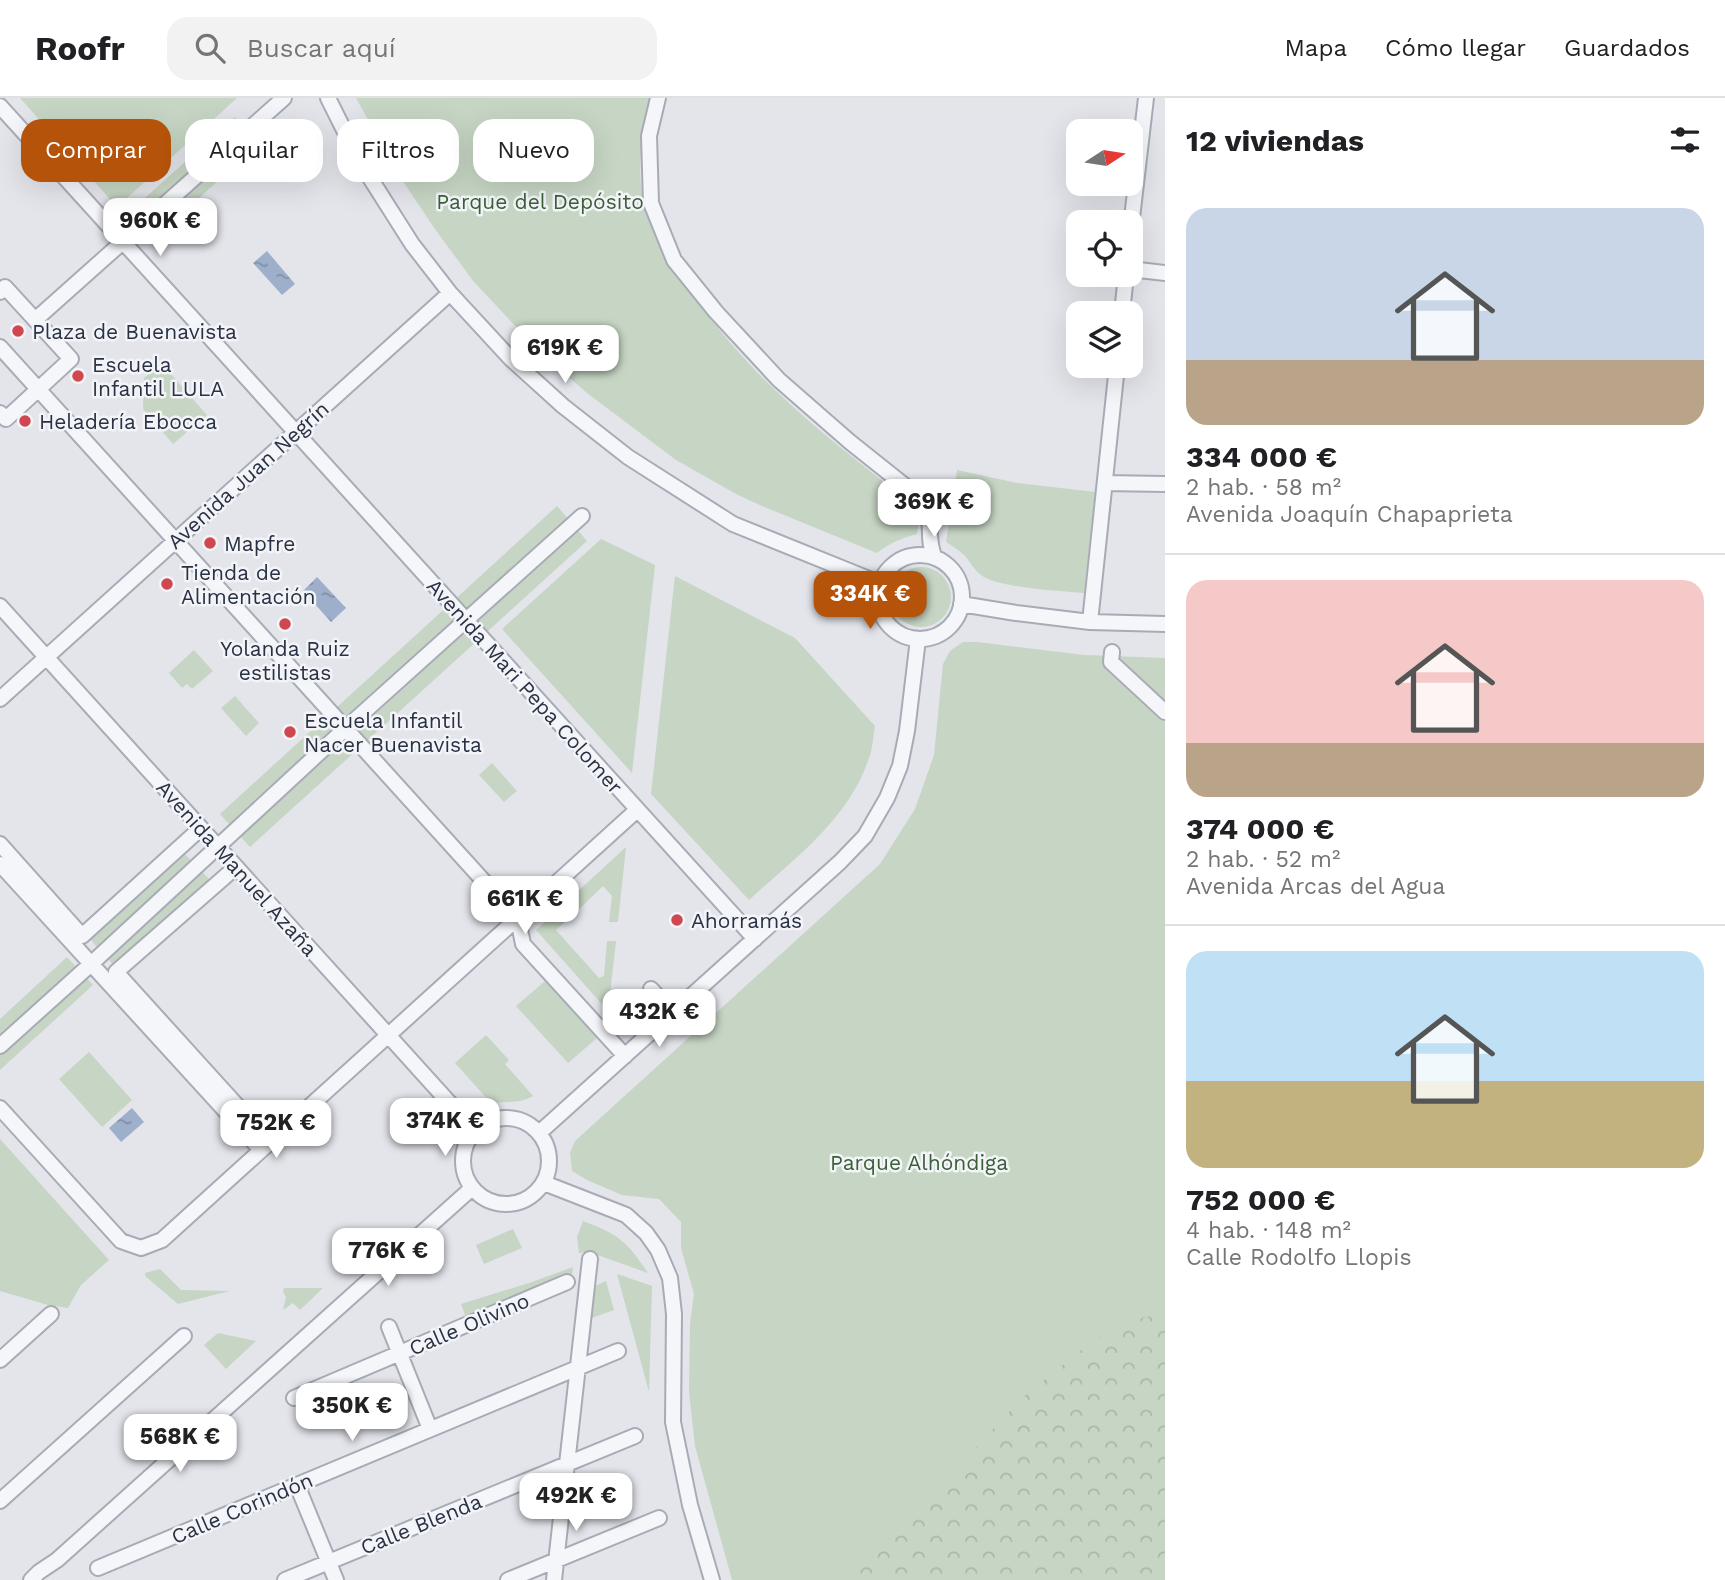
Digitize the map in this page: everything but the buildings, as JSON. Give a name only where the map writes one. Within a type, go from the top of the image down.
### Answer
[{"type":"street","points":[[35,320],[284,98]]},
{"type":"street","points":[[328,98],[360,162],[412,244],[450,293],[510,358],[563,406],[628,457],[733,524],[879,583]]},
{"type":"street","points":[[658,98],[649,136],[651,203],[674,260],[716,312],[779,380],[919,497],[929,516],[930,541],[935,558]]},
{"type":"street","points":[[1133,210],[1146,98]]},
{"type":"street","name":"Avenida Mari Pepa Colomer","points":[[0,106],[755,939]]},
{"type":"street","points":[[1143,270],[1165,273]]},
{"type":"street","points":[[0,292],[5,287],[71,359],[6,419],[0,412]]},
{"type":"street","name":"Avenida Juan Negrín","points":[[0,699],[450,293]]},
{"type":"street","points":[[0,347],[518,919],[523,944],[625,1056]]},
{"type":"street","points":[[1090,622],[1116,378]]},
{"type":"street","points":[[1105,483],[1165,484]]},
{"type":"street","points":[[0,1046],[346,728],[582,516]]},
{"type":"street","points":[[909,556],[935,558],[948,565],[957,576],[961,604],[957,615],[951,625],[930,638],[905,636],[885,621],[879,609],[879,583],[896,561],[909,556]]},
{"type":"street","points":[[961,604],[1090,622],[1165,624]]},
{"type":"street","name":"Avenida Manuel Azaña","points":[[0,606],[474,1130]]},
{"type":"street","points":[[540,1133],[840,862],[865,836],[887,798],[900,766],[918,639]]},
{"type":"street","points":[[1112,652],[1111,662],[1165,712]]},
{"type":"street","points":[[0,1108],[121,1241],[141,1248],[163,1240],[637,810]]},
{"type":"street","points":[[0,844],[82,936],[201,828]]},
{"type":"street","points":[[0,864],[91,964],[266,1146]]},
{"type":"street","points":[[236,867],[116,972],[266,1146]]},
{"type":"street","points":[[651,989],[673,1013]]},
{"type":"street","points":[[499,1118],[513,1118],[527,1123],[540,1133],[546,1143],[549,1170],[544,1183],[535,1194],[523,1202],[495,1204],[482,1198],[472,1188],[466,1178],[463,1153],[474,1130],[499,1118]]},
{"type":"street","points":[[544,1183],[626,1215],[646,1233],[658,1250],[670,1278],[674,1314],[673,1422],[690,1505],[712,1580]]},
{"type":"street","points":[[31,1580],[57,1560],[472,1188]]},
{"type":"street","points":[[554,1580],[590,1259]]},
{"type":"street","name":"Calle Olivino","points":[[294,1398],[567,1282]]},
{"type":"street","points":[[0,1360],[51,1314]]},
{"type":"street","points":[[388,1327],[430,1429]]},
{"type":"street","points":[[0,1501],[184,1336]]},
{"type":"street","name":"Calle Corindón","points":[[99,1567],[618,1351]]},
{"type":"street","name":"Calle Blenda","points":[[285,1580],[635,1436]]},
{"type":"street","points":[[297,1485],[337,1580]]},
{"type":"street","points":[[508,1580],[659,1518]]},
{"type":"street","points":[[45,1580],[57,1560]]},
{"type":"green space","points":[[20,98],[237,98],[214,119],[185,119],[185,145],[171,158],[171,119],[39,119]]},
{"type":"green space","name":"Parque del Depósito","points":[[356,98],[649,98],[642,148],[641,186],[651,226],[671,265],[715,324],[764,379],[823,433],[909,502],[917,517],[917,534],[896,541],[877,553],[762,506],[676,460],[587,393],[538,350],[474,282],[403,182],[459,182],[459,119],[368,119]]},
{"type":"green space","points":[[185,162],[185,182],[217,182],[161,232],[137,205],[163,182],[171,182],[171,174]]},
{"type":"green space","points":[[95,182],[145,182],[117,207]]},
{"type":"green space","points":[[152,371],[169,372],[207,415],[173,444],[143,409],[144,378]]},
{"type":"green space","points":[[957,470],[1017,483],[1095,492],[1084,593],[1001,583],[978,573],[964,555],[946,542]]},
{"type":"green space","points":[[557,506],[587,541],[250,847],[220,814]]},
{"type":"green space","points":[[601,539],[655,565],[632,773],[502,629]]},
{"type":"green space","points":[[921,567],[938,572],[946,580],[951,597],[946,614],[938,622],[921,627],[904,622],[896,614],[891,597],[896,580],[904,572]]},
{"type":"green space","points":[[675,576],[795,638],[875,726],[869,758],[848,800],[819,836],[749,900],[651,794]]},
{"type":"green space","name":"Parque Alhóndiga","points":[[963,642],[1084,655],[1165,658],[1165,1580],[732,1580],[695,1446],[689,1392],[690,1324],[694,1294],[681,1248],[681,1222],[659,1199],[622,1195],[572,1171],[570,1153],[575,1141],[880,864],[915,809],[934,755],[943,664],[950,651]]},
{"type":"green space","points":[[194,650],[213,671],[192,689],[187,684],[182,688],[169,673]]},
{"type":"green space","points":[[235,696],[259,723],[246,736],[221,708]]},
{"type":"green space","points":[[492,763],[517,791],[504,802],[479,775]]},
{"type":"green space","points":[[626,847],[618,922],[609,922],[612,896],[603,886],[573,915],[564,904]]},
{"type":"green space","points":[[183,852],[209,879],[115,967],[90,939]]},
{"type":"green space","points":[[557,911],[566,921],[556,930],[599,978],[604,976],[607,941],[616,941],[608,1011],[536,930]]},
{"type":"green space","points":[[67,957],[93,985],[0,1070],[0,1019]]},
{"type":"green space","points":[[545,981],[597,1038],[568,1063],[516,1006]]},
{"type":"green space","points":[[486,1035],[509,1060],[505,1064],[533,1096],[518,1101],[491,1103],[455,1063]]},
{"type":"green space","points":[[89,1052],[132,1100],[102,1127],[59,1079]]},
{"type":"green space","points":[[0,1139],[109,1260],[81,1285],[68,1308],[0,1291]]},
{"type":"green space","points":[[583,1221],[621,1240],[648,1273],[589,1252],[579,1253],[577,1237]]},
{"type":"green space","points":[[513,1229],[522,1248],[484,1264],[476,1245]]},
{"type":"green space","points":[[573,1267],[572,1275],[467,1320],[461,1304]]},
{"type":"green space","points":[[160,1269],[181,1290],[230,1291],[178,1304],[145,1276],[145,1273]]},
{"type":"green space","points":[[617,1274],[652,1286],[649,1392]]},
{"type":"green space","points":[[606,1281],[614,1310],[589,1319],[593,1287]]},
{"type":"green space","points":[[284,1288],[323,1288],[300,1310],[293,1303],[283,1310],[286,1297]]},
{"type":"green space","points":[[1165,1315],[1165,1580],[852,1580],[1023,1397],[1095,1339],[1122,1324],[1145,1317]]},
{"type":"green space","points":[[218,1333],[256,1341],[226,1369],[204,1345]]},
{"type":"water","points":[[267,251],[295,284],[282,295],[253,263]]},
{"type":"water","points":[[317,577],[346,608],[331,622],[303,591]]},
{"type":"water","points":[[132,1108],[144,1122],[121,1142],[109,1128]]},
{"type":"place","name":"Plaza de Buenavista","points":[[18,331]]},
{"type":"place","name":"Escuela Infantil LULA","points":[[78,376]]},
{"type":"place","name":"Heladería Ebocca","points":[[25,421]]},
{"type":"place","name":"Mapfre","points":[[210,543]]},
{"type":"place","name":"Tienda de Alimentación","points":[[167,584]]},
{"type":"place","name":"Yolanda Ruiz estilistas","points":[[285,624]]},
{"type":"place","name":"Escuela Infantil Nacer Buenavista","points":[[290,732]]},
{"type":"place","name":"Ahorramás","points":[[677,920]]}]
